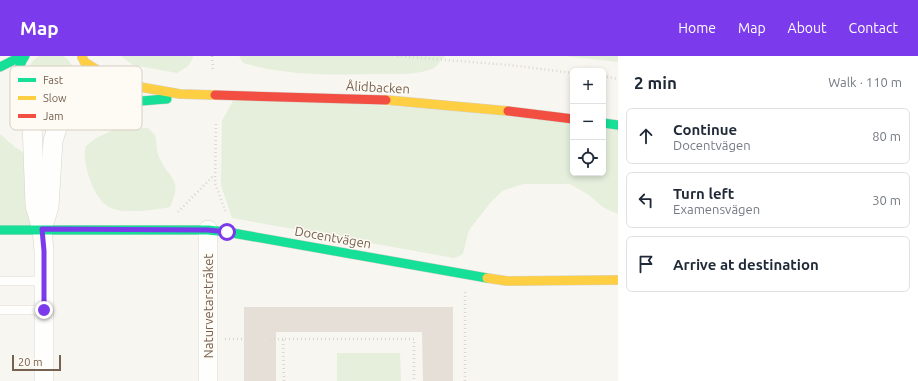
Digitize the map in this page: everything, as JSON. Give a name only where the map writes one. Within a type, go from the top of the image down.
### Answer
[{"type":"main road","points":[[0,67],[22,56]]},
{"type":"main road","points":[[20,66],[25,56]]},
{"type":"main road","name":"Ålidbacken","points":[[82,58],[92,66]]},
{"type":"main road","name":"Ålidbacken","points":[[142,87],[180,94],[290,96],[402,101],[514,111],[570,119]]},
{"type":"main road","name":"Ålidbacken","points":[[142,102],[172,99],[180,94]]},
{"type":"main road","points":[[606,123],[618,125]]},
{"type":"main road","name":"Docentvägen","points":[[0,230],[208,230],[227,232],[507,281],[618,280]]},
{"type":"street","points":[[32,130],[34,205],[42,229],[44,281],[44,381]]},
{"type":"street","points":[[42,229],[49,207],[52,141],[56,130]]},
{"type":"street","name":"Naturvetarstråket","points":[[208,230],[208,381]]},
{"type":"lane","points":[[0,281],[44,281]]},
{"type":"lane","points":[[0,310],[44,310]]},
{"type":"path","points":[[212,56],[213,71]]},
{"type":"path","points":[[397,56],[509,65],[570,73]]},
{"type":"path","points":[[606,77],[618,79]]},
{"type":"path","points":[[216,124],[214,183],[226,215]]},
{"type":"path","points":[[160,230],[215,175]]},
{"type":"path","points":[[465,273],[465,381]]},
{"type":"path","points":[[221,340],[244,339]]},
{"type":"path","points":[[270,339],[414,339],[414,381]]},
{"type":"path","points":[[283,339],[284,381]]},
{"type":"green space","points":[[39,56],[63,56],[72,66],[30,66],[31,63]]},
{"type":"green space","points":[[121,56],[193,56],[188,66],[177,73],[133,65]]},
{"type":"green space","points":[[239,56],[445,56],[434,68],[426,71],[400,74],[346,75],[311,74],[260,67],[243,63]]},
{"type":"green space","points":[[564,56],[618,56],[618,62]]},
{"type":"green space","points":[[236,95],[570,119],[570,176],[606,176],[606,123],[618,125],[618,214],[604,208],[589,195],[570,184],[523,184],[502,191],[491,202],[469,230],[463,254],[454,258],[232,218],[221,185],[222,121]]},
{"type":"green space","points":[[142,128],[148,128],[155,135],[159,157],[175,184],[174,197],[170,207],[140,211],[124,211],[111,208],[106,205],[96,193],[87,171],[85,155],[86,146],[96,138],[113,130],[142,130]]},
{"type":"green space","points":[[0,134],[16,148],[33,158],[42,229],[0,230]]},
{"type":"green space","points":[[337,353],[400,353],[401,381],[337,381]]},
{"type":"building","points":[[244,307],[453,307],[453,381],[423,381],[422,332],[276,332],[276,381],[244,381]]},
{"type":"traffic: fast","points":[[0,67],[22,56]]},
{"type":"traffic: fast","points":[[20,66],[25,56]]},
{"type":"traffic: fast","points":[[142,101],[167,99]]},
{"type":"traffic: fast","points":[[606,123],[618,125]]},
{"type":"traffic: fast","points":[[0,230],[208,230],[227,232],[487,278]]},
{"type":"traffic: slow","points":[[82,57],[86,66]]},
{"type":"traffic: slow","points":[[86,63],[91,66]]},
{"type":"traffic: slow","points":[[142,87],[180,94],[215,95]]},
{"type":"traffic: slow","points":[[386,100],[508,111]]},
{"type":"traffic: slow","points":[[487,278],[507,281],[618,280]]},
{"type":"traffic: jam","points":[[215,95],[386,100]]},
{"type":"traffic: jam","points":[[508,111],[570,119]]},
{"type":"route","points":[[44,310],[44,251],[42,229],[208,230],[227,232]]}]
